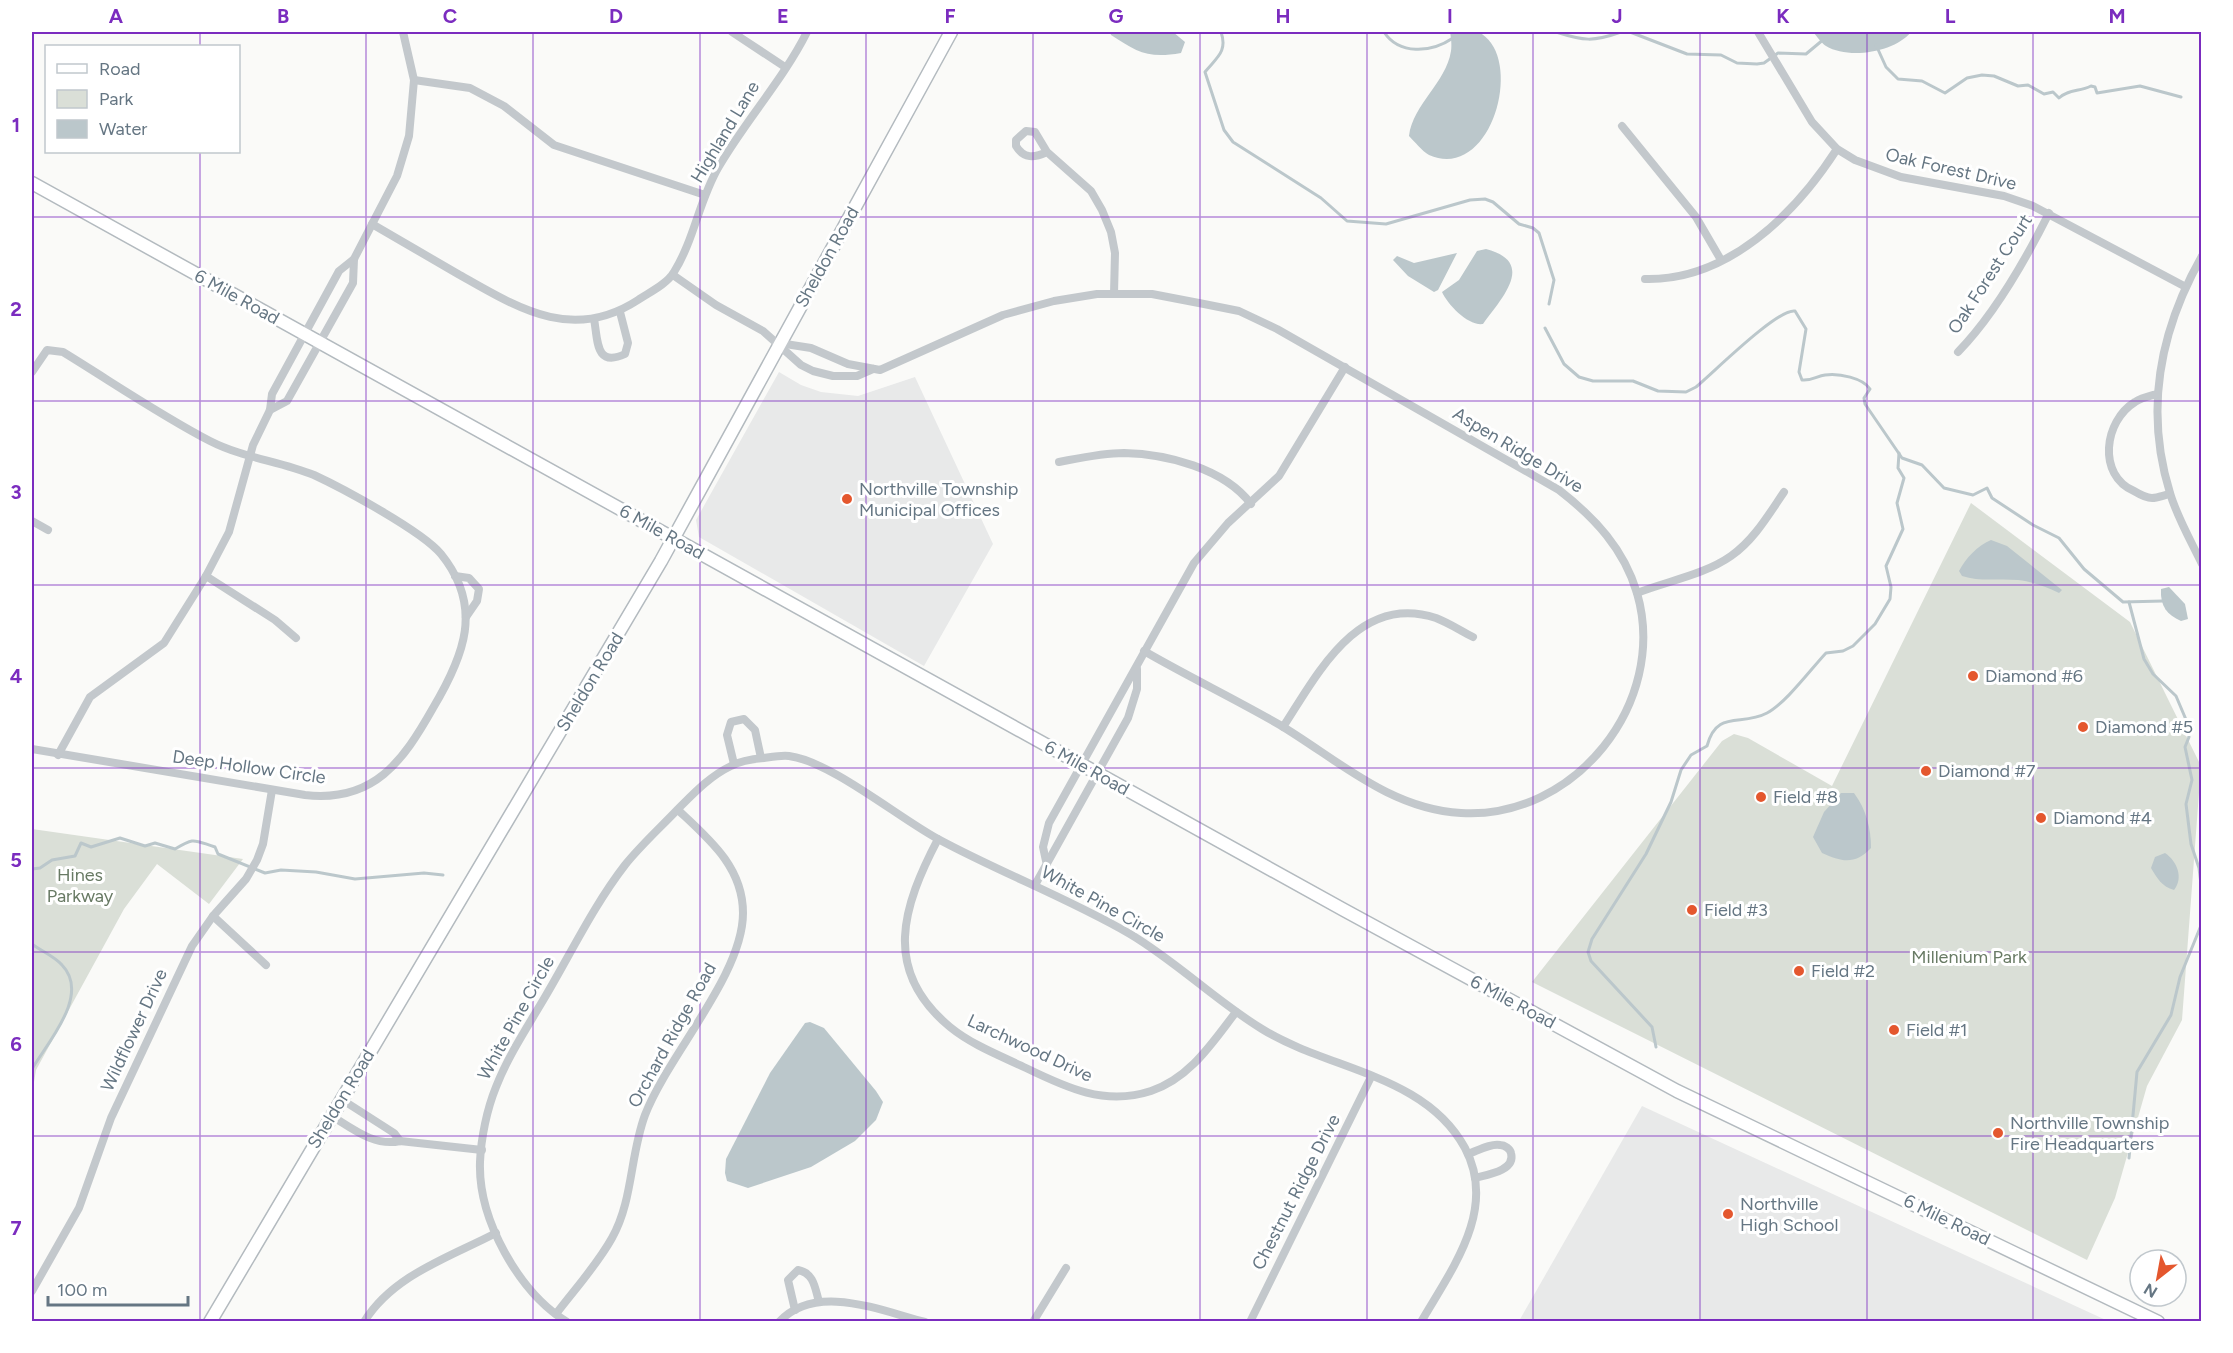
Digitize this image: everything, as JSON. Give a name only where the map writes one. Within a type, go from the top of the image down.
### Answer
[{"type":"street","points":[[58,755],[90,697],[164,643],[206,576],[229,532],[250,456],[270,410],[272,394],[339,271],[354,259],[397,176],[409,136],[414,80],[403,32]]},
{"type":"street","points":[[732,32],[784,67]]},
{"type":"street","name":"Highland Lane","points":[[372,225],[499,297],[527,310],[572,320],[594,319],[620,312],[673,275],[690,241],[705,195],[718,168],[807,32]]},
{"type":"street","name":"Sheldon Road","points":[[210,1322],[340,1098],[633,609],[951,32]]},
{"type":"street","name":"Oak Forest Drive","points":[[1758,32],[1812,122],[1837,150],[1881,171],[2004,196],[2049,213],[2184,286]]},
{"type":"street","points":[[414,80],[470,88],[504,106],[554,145],[705,195]]},
{"type":"street","points":[[1622,126],[1696,217],[1721,260]]},
{"type":"street","points":[[1645,279],[1668,279],[1721,260],[1754,242],[1780,221],[1818,179],[1837,150]]},
{"type":"street","points":[[1047,152],[1091,190],[1102,210],[1111,232],[1115,253],[1114,294]]},
{"type":"street","name":"6 Mile Road","points":[[32,183],[1097,773],[1677,1090],[2158,1322]]},
{"type":"street","name":"Oak Forest Court","points":[[1958,352],[1974,336],[2030,249],[2049,213]]},
{"type":"street","points":[[2202,256],[2184,286],[2168,328],[2157,394],[2160,446],[2170,494],[2202,564]]},
{"type":"street","points":[[270,410],[287,401],[320,343],[353,283],[354,259]]},
{"type":"street","points":[[673,275],[716,305],[779,343]]},
{"type":"street","name":"Aspen Ridge Drive","points":[[779,343],[801,365],[832,376],[857,376],[873,369],[890,367],[1003,315],[1054,301],[1114,294],[1152,294],[1239,311],[1345,368],[1567,496],[1590,514],[1609,537],[1637,593],[1642,622],[1641,658],[1634,694],[1621,722],[1603,750],[1585,769],[1553,791],[1525,804],[1496,812],[1473,814],[1446,812],[1418,806],[1393,796],[1347,771],[1283,727],[1144,651]]},
{"type":"street","points":[[594,319],[600,352],[606,358],[615,359],[625,354],[628,343],[620,312]]},
{"type":"street","name":"Aspen Ridge Drive","points":[[779,343],[811,348],[848,364],[873,369]]},
{"type":"street","name":"Deep Hollow Circle","points":[[32,372],[48,350],[63,352],[211,442],[313,475],[409,528],[441,554],[455,576],[466,617],[464,643],[456,668],[413,743],[389,772],[365,786],[334,795],[313,796],[32,749]]},
{"type":"street","points":[[1035,885],[1046,861],[1055,852],[1128,718],[1137,689],[1137,669],[1144,651],[1194,563],[1228,523],[1279,476],[1345,368]]},
{"type":"street","points":[[2157,394],[2134,402],[2118,420],[2109,436],[2108,456],[2114,473],[2128,489],[2150,498],[2170,494]]},
{"type":"street","points":[[1059,462],[1123,453],[1171,460],[1223,480],[1242,493],[1251,504]]},
{"type":"street","points":[[1637,593],[1706,570],[1731,556],[1756,532],[1784,492]]},
{"type":"street","points":[[32,521],[48,530]]},
{"type":"street","points":[[206,576],[275,620],[296,638]]},
{"type":"street","name":"Deep Hollow Circle","points":[[455,576],[469,578],[478,589],[477,601],[466,617]]},
{"type":"street","points":[[1283,727],[1340,644],[1369,623],[1400,614],[1419,614],[1435,618],[1473,637]]},
{"type":"street","name":"White Pine Circle","points":[[1046,861],[1043,847],[1049,823],[1124,684],[1137,669]]},
{"type":"street","points":[[734,764],[727,735],[731,722],[744,719],[754,730],[761,758]]},
{"type":"street","name":"White Pine Circle","points":[[567,1322],[529,1288],[512,1265],[496,1233],[485,1201],[480,1161],[494,1091],[515,1049],[614,882],[635,854],[713,777],[734,764],[761,758],[789,756],[827,769],[938,838],[1035,885],[1135,938],[1263,1030],[1411,1094],[1436,1111],[1452,1127],[1468,1154],[1475,1178],[1475,1209],[1468,1237],[1421,1322]]},
{"type":"street","name":"Wildflower Drive","points":[[32,1291],[79,1208],[111,1118],[192,946],[213,916],[246,879],[257,860],[263,844],[272,790]]},
{"type":"street","name":"Orchard Ridge Road","points":[[556,1314],[613,1237],[626,1201],[645,1116],[655,1093],[731,964],[741,938],[743,913],[741,889],[732,868],[719,849],[678,810]]},
{"type":"street","name":"Larchwood Drive","points":[[938,838],[908,904],[905,947],[919,989],[941,1018],[960,1035],[1073,1090],[1101,1096],[1121,1096],[1151,1091],[1182,1074],[1204,1053],[1236,1012]]},
{"type":"street","points":[[213,916],[266,966]]},
{"type":"street","name":"Chestnut Ridge Drive","points":[[1250,1322],[1371,1077]]},
{"type":"street","points":[[340,1098],[393,1132],[400,1142]]},
{"type":"street","points":[[330,1115],[366,1137],[387,1144],[400,1142],[482,1150]]},
{"type":"street","points":[[1468,1154],[1498,1144],[1508,1148],[1511,1153],[1511,1161],[1503,1169],[1475,1178]]},
{"type":"street","points":[[364,1322],[382,1297],[402,1282],[496,1233]]},
{"type":"street","points":[[1033,1322],[1066,1268]]},
{"type":"street","points":[[795,1310],[788,1280],[798,1270],[806,1272],[812,1278],[819,1302]]},
{"type":"street","points":[[779,1322],[795,1310],[819,1302],[835,1300],[925,1322]]},
{"type":"shaded area","points":[[779,372],[801,385],[821,392],[858,396],[915,377],[993,544],[924,666],[699,537],[696,520]]},
{"type":"shaded area","name":"Northville High School","points":[[1642,1106],[2108,1321],[1519,1321]]},
{"type":"green space","name":"Millenium Park","points":[[1971,503],[2130,622],[2201,766],[2182,1020],[2147,1086],[2115,1198],[2087,1260],[1532,982],[1722,741],[1734,734],[1748,738],[1832,786]]},
{"type":"green space","name":"Hines Parkway","points":[[32,829],[243,859],[209,904],[157,864],[124,909],[36,1070],[32,1094]]},
{"type":"water","points":[[1468,30],[1478,32],[1492,45],[1500,64],[1500,88],[1496,112],[1485,134],[1470,151],[1451,159],[1429,155],[1409,136],[1417,114],[1448,63],[1451,49],[1450,32]]},
{"type":"water","points":[[1110,32],[1173,32],[1185,42],[1181,53],[1160,55],[1143,53],[1128,46]]},
{"type":"water","points":[[1813,32],[1911,32],[1904,39],[1883,49],[1847,53],[1826,46]]},
{"type":"water","points":[[1486,249],[1501,255],[1509,262],[1512,271],[1511,281],[1499,303],[1483,324],[1477,324],[1459,314],[1442,292],[1459,280],[1477,251]]},
{"type":"water","points":[[1457,253],[1438,290],[1434,292],[1408,276],[1393,260],[1397,256],[1414,263]]},
{"type":"water","points":[[1991,540],[2007,546],[2062,590],[2059,593],[2018,580],[1962,576],[1959,571],[1969,557]]},
{"type":"water","points":[[2169,587],[2185,604],[2188,619],[2181,621],[2165,609],[2161,589]]},
{"type":"water","points":[[1841,793],[1854,793],[1865,812],[1870,833],[1871,848],[1859,857],[1848,860],[1822,853],[1813,837],[1824,812]]},
{"type":"water","points":[[2165,853],[2173,860],[2178,870],[2177,885],[2174,890],[2163,884],[2151,868],[2155,857]]},
{"type":"water","points":[[810,1022],[824,1028],[876,1091],[883,1102],[876,1120],[855,1141],[811,1167],[748,1188],[727,1181],[726,1159],[770,1073],[805,1023]]},
{"type":"waterway","points":[[1221,32],[1222,50],[1205,72],[1224,130],[1233,142],[1321,198],[1347,221],[1386,224],[1470,200],[1485,199],[1493,202],[1519,224],[1533,228],[1539,233],[1554,280],[1549,304]]},
{"type":"waterway","points":[[1384,32],[1398,45],[1416,49],[1435,47],[1453,38]]},
{"type":"waterway","points":[[1556,32],[1588,39],[1621,32]]},
{"type":"waterway","points":[[1630,32],[1687,54],[1721,55],[1737,63],[1757,64],[1764,63],[1778,53],[1806,54],[1824,39]]},
{"type":"waterway","points":[[1876,45],[1886,67],[1898,79],[1922,81],[1945,93],[1967,78],[1982,75],[1994,76],[2018,86],[2028,85],[2044,94],[2053,92],[2059,98],[2067,93],[2091,86],[2095,87],[2097,93],[2140,86],[2181,97]]},
{"type":"waterway","points":[[1545,328],[1564,364],[1579,377],[1593,381],[1633,381],[1658,391],[1686,392],[1696,387],[1761,330],[1787,313],[1795,311],[1806,329],[1799,372],[1802,380],[1831,375],[1850,377],[1867,385],[1870,389],[1864,398],[1865,404],[1902,458],[1922,465],[1944,488],[1973,495],[1987,488],[1992,498],[2033,525],[2059,538],[2084,569],[2123,602],[2163,601]]},
{"type":"waterway","points":[[1656,1047],[1652,1027],[1591,961],[1588,952],[1592,939],[1646,854],[1671,802],[1681,770],[1691,755],[1707,746],[1711,735],[1717,727],[1724,723],[1767,713],[1790,694],[1826,653],[1843,651],[1853,646],[1875,624],[1890,599],[1891,587],[1886,566],[1903,529],[1897,503],[1904,478],[1898,468],[1899,453]]},
{"type":"waterway","points":[[2129,602],[2144,659],[2153,674],[2176,696],[2187,722],[2189,737],[2185,747],[2192,780],[2186,804],[2191,844],[2199,868],[2202,892]]},
{"type":"waterway","points":[[32,869],[40,868],[52,860],[75,856],[81,843],[91,847],[120,838],[145,846],[155,843],[175,849],[191,841],[198,841],[215,847],[218,854],[265,873],[281,870],[316,872],[355,879],[424,873],[443,875]]},
{"type":"waterway","points":[[2129,1158],[2137,1072],[2171,1015],[2180,977],[2202,923]]},
{"type":"waterway","points":[[32,944],[62,965],[70,977],[72,990],[64,1019],[32,1069]]},
{"type":"place","name":"Northville Township Municipal Offices","points":[[847,499]]},
{"type":"place","name":"Diamond #6","points":[[1973,676]]},
{"type":"place","name":"Diamond #5","points":[[2083,727]]},
{"type":"place","name":"Diamond #7","points":[[1926,771]]},
{"type":"place","name":"Field #8","points":[[1761,797]]},
{"type":"place","name":"Diamond #4","points":[[2041,818]]},
{"type":"place","name":"Field #3","points":[[1692,910]]},
{"type":"place","name":"Field #2","points":[[1799,971]]},
{"type":"place","name":"Field #1","points":[[1894,1030]]},
{"type":"place","name":"Northville Township Fire Headquarters","points":[[1998,1133]]},
{"type":"place","name":"Northville High School","points":[[1728,1214]]}]
